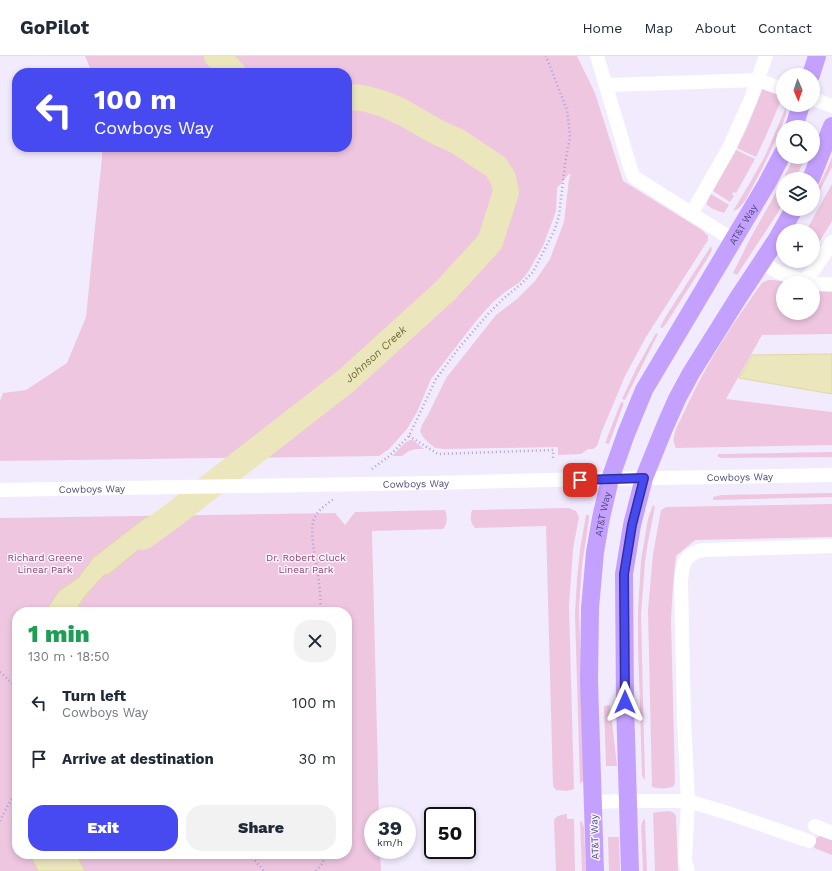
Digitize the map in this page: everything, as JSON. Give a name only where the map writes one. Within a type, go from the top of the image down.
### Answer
[{"type":"main road","points":[[814,68],[817,56]]},
{"type":"main road","points":[[814,172],[832,126]]},
{"type":"main road","name":"AT&T Way","points":[[596,871],[589,681],[590,608],[595,552],[610,479],[644,390],[777,164]]},
{"type":"main road","points":[[630,871],[625,702],[624,574],[632,525],[644,478],[677,399],[691,373],[777,239],[790,216]]},
{"type":"street","points":[[597,56],[634,177],[733,240]]},
{"type":"street","points":[[691,214],[729,148],[750,102],[766,56]]},
{"type":"street","points":[[606,85],[758,80],[776,86]]},
{"type":"street","points":[[820,102],[832,106]]},
{"type":"street","points":[[812,276],[832,242]]},
{"type":"street","points":[[762,262],[778,272],[789,276]]},
{"type":"street","points":[[820,283],[832,284]]},
{"type":"street","name":"Cowboys Way","points":[[0,490],[431,484],[644,478],[832,475]]},
{"type":"street","points":[[688,871],[686,860],[688,801],[684,719],[681,582],[685,560],[693,553],[704,550],[832,546]]},
{"type":"street","points":[[594,802],[688,801],[809,841]]},
{"type":"street","points":[[815,826],[832,833]]},
{"type":"path","points":[[448,364],[458,349],[488,314],[504,298],[520,286],[533,272],[555,229],[559,216],[565,164],[570,137],[567,110],[546,56]]},
{"type":"path","points":[[409,436],[438,454],[553,450],[553,458]]},
{"type":"path","points":[[0,672],[12,683]]},
{"type":"path","points":[[0,821],[12,799]]},
{"type":"path","points":[[253,859],[264,871]]},
{"type":"path","points":[[316,871],[324,859]]},
{"type":"green space","points":[[85,56],[577,56],[595,93],[623,181],[702,230],[708,236],[708,240],[646,337],[625,376],[597,446],[593,449],[588,449],[581,454],[558,455],[558,447],[435,448],[423,437],[420,431],[446,378],[496,315],[517,299],[535,281],[550,259],[564,222],[569,179],[571,175],[569,174],[557,188],[556,211],[543,246],[528,272],[520,282],[492,303],[476,321],[431,379],[417,412],[407,429],[389,449],[379,456],[0,461],[0,401],[3,393],[26,390],[67,363],[86,317],[102,152],[352,152],[352,68],[90,68]]},
{"type":"green space","points":[[763,89],[776,94],[776,112],[756,157],[737,148]]},
{"type":"green space","points":[[784,112],[786,112],[784,120],[780,120]]},
{"type":"green space","points":[[776,130],[776,139],[745,201],[738,209],[733,211],[751,181],[765,156]]},
{"type":"green space","points":[[736,150],[755,159],[736,193],[734,192],[732,194],[734,196],[730,202],[713,191]]},
{"type":"green space","points":[[832,157],[832,167],[820,190],[820,183]]},
{"type":"green space","points":[[790,164],[802,164],[798,172],[786,172]]},
{"type":"green space","points":[[832,184],[832,221],[820,241],[820,224],[810,224],[814,216],[820,216],[820,206]]},
{"type":"green space","points":[[776,192],[776,216],[737,275],[733,273]]},
{"type":"green space","points":[[711,194],[729,205],[724,213],[707,205]]},
{"type":"green space","points":[[711,246],[712,250],[709,256],[666,324],[662,328],[660,327],[666,316]]},
{"type":"green space","points":[[768,280],[776,281],[776,320],[820,320],[820,291],[832,292],[832,334],[762,335],[726,399],[832,412],[832,445],[676,448],[674,444],[674,436],[676,429],[702,376],[741,313],[762,283]]},
{"type":"green space","points":[[656,333],[658,334],[625,400],[622,399],[636,369]]},
{"type":"green space","points":[[621,402],[624,403],[609,444],[605,443]]},
{"type":"green space","points":[[413,440],[424,449],[415,449],[402,456],[392,456],[407,441]]},
{"type":"green space","points":[[832,452],[832,457],[718,457],[718,454]]},
{"type":"green space","points":[[832,493],[832,497],[713,500],[713,497],[721,495]]},
{"type":"green space","points":[[832,504],[832,537],[695,540],[676,556],[671,620],[675,782],[674,786],[669,788],[652,787],[648,610],[653,554],[661,510],[666,507]]},
{"type":"green space","points":[[653,505],[655,507],[645,562],[641,615],[645,780],[642,776],[638,611],[641,560],[648,519]]},
{"type":"green space","points":[[569,508],[576,511],[579,517],[573,549],[569,606],[574,789],[567,791],[556,790],[553,786],[546,526],[475,528],[471,522],[471,517],[472,510]]},
{"type":"green space","points":[[445,510],[447,517],[446,525],[443,529],[372,531],[379,807],[364,807],[364,859],[380,859],[381,871],[0,871],[0,518],[335,513],[345,525],[355,512]]},
{"type":"green space","points":[[586,515],[589,515],[589,519],[582,566],[579,608],[584,780],[580,784],[575,614],[580,549]]},
{"type":"green space","points":[[610,705],[617,766],[606,766],[604,706]]},
{"type":"green space","points":[[669,811],[674,813],[676,816],[678,871],[655,871],[653,813]]},
{"type":"green space","points":[[567,814],[567,819],[574,819],[575,871],[556,871],[554,821],[557,816]]},
{"type":"green space","points":[[645,819],[647,871],[643,871],[641,826],[643,820]]},
{"type":"green space","points":[[580,821],[584,827],[586,871],[582,871]]},
{"type":"green space","points":[[819,836],[832,840],[832,855],[814,848],[816,838]]},
{"type":"green space","points":[[608,837],[619,837],[620,871],[609,871]]},
{"type":"shaded area","points":[[832,354],[832,394],[739,378],[752,355]]},
{"type":"shaded area","points":[[179,516],[109,574],[104,575],[84,597],[78,607],[49,607],[59,591],[78,578],[93,558],[146,517]]},
{"type":"shaded area","points":[[32,859],[79,859],[85,871],[38,871]]},
{"type":"waterway","name":"Johnson Creek","points":[[217,56],[228,68]]},
{"type":"waterway","name":"Johnson Creek","points":[[143,537],[347,380],[445,291],[490,242],[506,192],[503,178],[496,167],[457,141],[437,132],[402,112],[384,104],[363,98],[352,97]]},
{"type":"route","points":[[580,480],[644,478],[632,525],[624,574],[625,702]]},
{"type":"park label","name":"Richard Greene Linear Park","points":[[45,562]]},
{"type":"park label","name":"Dr. Robert Cluck Linear Park","points":[[306,562]]}]
